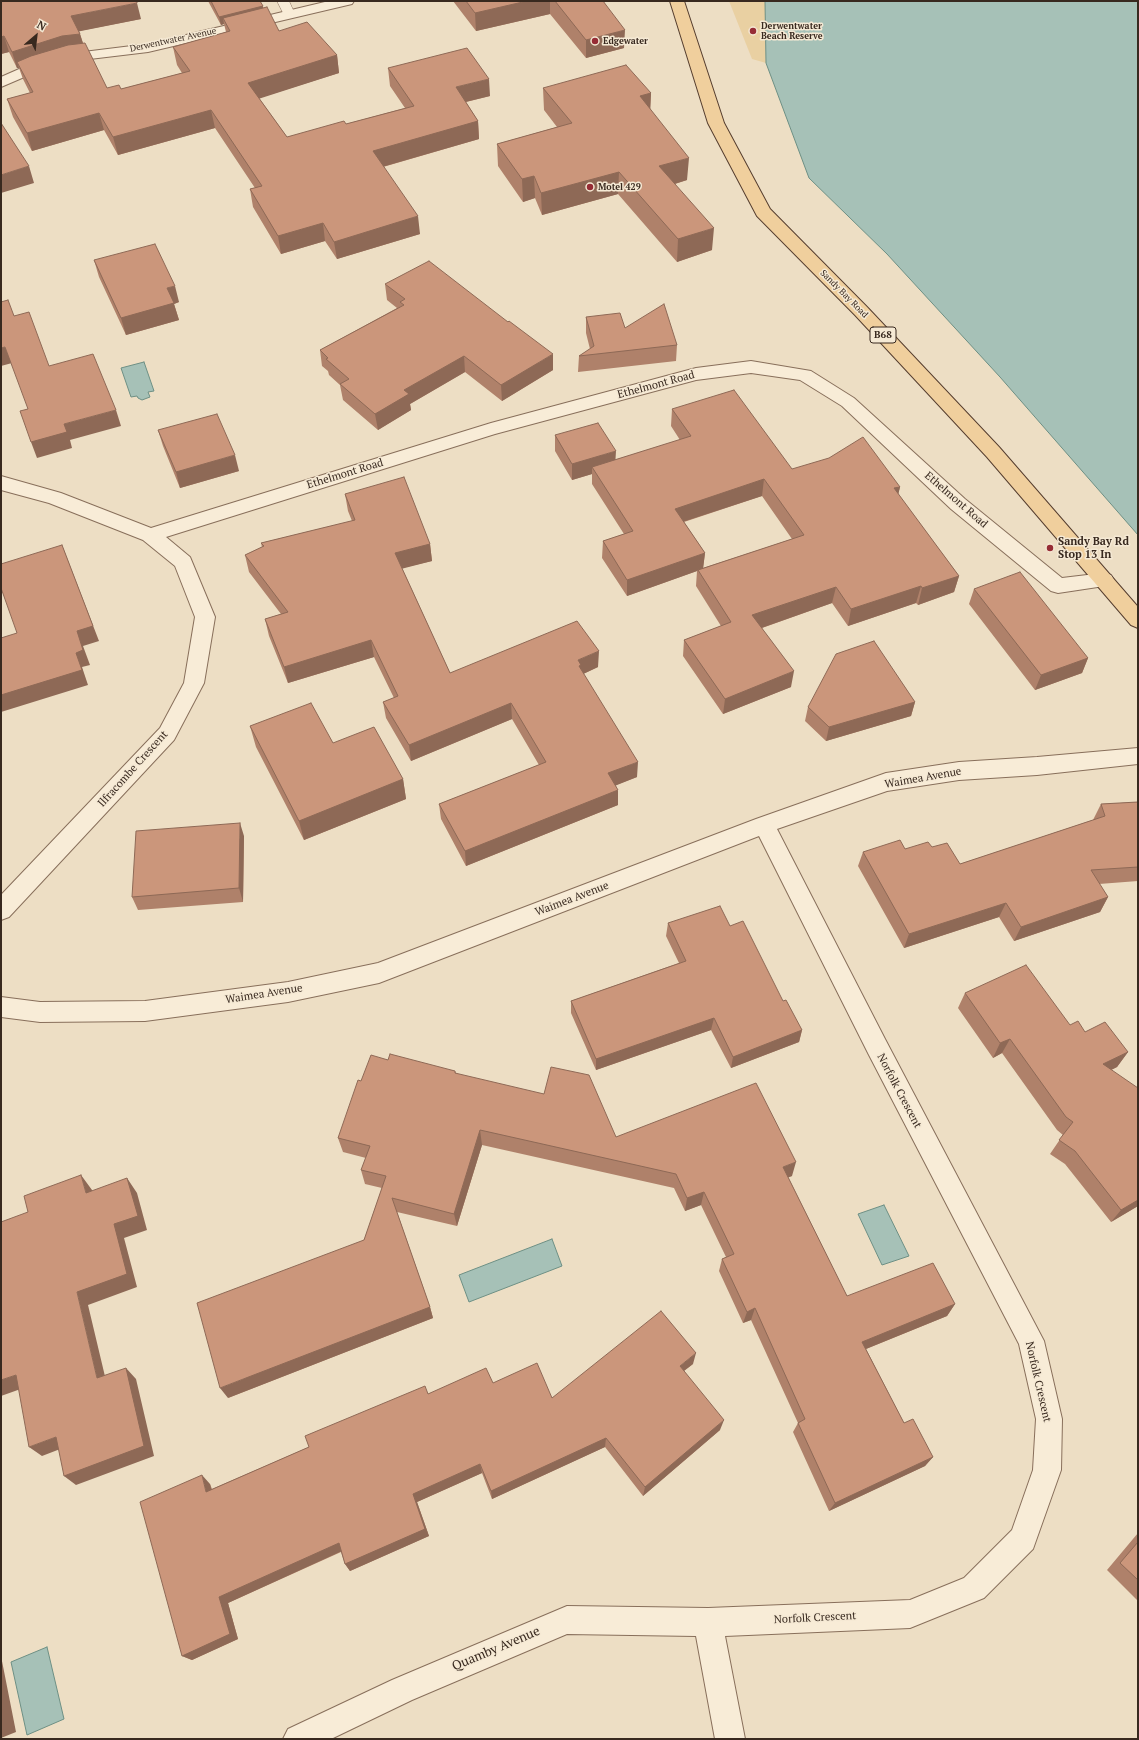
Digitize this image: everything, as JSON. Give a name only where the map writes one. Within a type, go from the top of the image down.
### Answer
[{"type":"main road","name":"Sandy Bay Road","points":[[678,1],[716,123],[763,212],[861,311],[993,452],[1138,620]]},
{"type":"street","name":"Derwentwater Avenue","points":[[1,82],[31,68],[72,57],[148,48],[286,8],[347,1]]},
{"type":"street","name":"Ethelmont Road","points":[[150,534],[491,429],[696,374],[751,367],[805,375],[848,402],[958,504],[1058,586],[1104,580]]},
{"type":"street","name":"Ilfracombe Crescent","points":[[1,483],[54,498],[95,512],[150,534],[183,562],[205,617],[194,683],[167,734],[1,910]]},
{"type":"street","name":"Waimea Avenue","points":[[1,1007],[40,1012],[145,1011],[288,992],[380,974],[764,825],[886,782],[959,771],[1037,766],[1138,756]]},
{"type":"street","name":"Norfolk Crescent","points":[[708,1622],[910,1614],[974,1588],[1022,1539],[1047,1470],[1049,1420],[1031,1341],[877,1047],[764,825]]},
{"type":"street","name":"Quamby Avenue","points":[[298,1739],[402,1690],[567,1620],[708,1622]]},
{"type":"street","points":[[708,1622],[730,1739]]},
{"type":"sand","name":"Derwentwater Beach Reserve","points":[[729,1],[765,1],[766,63],[752,59]]},
{"type":"shaded area","points":[[765,1],[1138,1],[1138,535],[1000,377],[887,254],[809,178],[766,63]]},
{"type":"shaded area","points":[[144,362],[154,391],[148,392],[150,397],[142,400],[137,396],[131,397],[121,368]]},
{"type":"shaded area","points":[[884,1205],[909,1256],[882,1265],[858,1214]]},
{"type":"shaded area","points":[[552,1239],[562,1266],[469,1302],[459,1275]]},
{"type":"shaded area","points":[[47,1647],[64,1719],[27,1735],[11,1662]]},
{"type":"building","points":[[1,1],[137,1],[137,3],[71,16],[80,34],[62,36],[12,52],[4,36],[1,37]]},
{"type":"building","points":[[211,1],[260,1],[263,6],[219,17]]},
{"type":"building","points":[[466,1],[527,1],[475,13]]},
{"type":"building","points":[[555,1],[603,1],[625,30],[586,40]]},
{"type":"building","points":[[267,7],[279,31],[307,22],[337,55],[248,83],[287,137],[344,121],[346,124],[414,106],[388,68],[467,48],[489,79],[456,87],[478,121],[373,151],[418,216],[334,242],[323,223],[278,236],[250,189],[262,186],[211,110],[113,137],[99,113],[27,133],[7,99],[33,92],[17,62],[31,56],[68,45],[85,43],[107,88],[119,85],[121,89],[190,71],[173,47],[230,31],[223,18]]},
{"type":"building","points":[[626,65],[651,93],[640,96],[689,158],[659,166],[714,228],[678,239],[619,172],[541,193],[534,176],[522,179],[497,144],[572,123],[543,88]]},
{"type":"building","points":[[1,123],[29,166],[1,175]]},
{"type":"building","points":[[155,244],[175,286],[167,288],[174,303],[121,318],[94,260]]},
{"type":"building","points":[[429,261],[508,322],[509,321],[553,354],[501,385],[464,356],[404,390],[409,394],[375,414],[340,384],[349,379],[326,359],[328,358],[320,350],[404,305],[400,302],[405,299],[385,284]]},
{"type":"building","points":[[8,300],[14,316],[29,312],[49,366],[93,354],[116,410],[64,424],[67,432],[31,442],[20,411],[28,409],[5,347],[1,348],[1,302]]},
{"type":"building","points":[[664,304],[677,345],[579,356],[594,346],[586,317],[620,313],[625,328]]},
{"type":"building","points":[[734,390],[792,469],[829,458],[863,437],[900,487],[894,488],[959,576],[922,588],[921,586],[851,609],[836,587],[752,615],[794,671],[725,699],[684,640],[731,622],[698,570],[804,535],[764,479],[675,509],[705,553],[627,580],[603,541],[633,531],[592,467],[691,436],[672,409]]},
{"type":"building","points":[[217,414],[235,455],[176,472],[158,430]]},
{"type":"building","points":[[598,423],[616,451],[572,464],[555,435]]},
{"type":"building","points":[[404,477],[430,544],[395,553],[450,673],[577,621],[599,651],[578,660],[581,665],[579,666],[638,762],[608,773],[618,790],[465,851],[439,804],[546,762],[511,703],[409,745],[383,702],[398,696],[371,640],[284,667],[265,619],[288,612],[245,555],[264,546],[261,543],[355,520],[345,494]]},
{"type":"building","points":[[62,545],[93,626],[77,631],[83,650],[76,653],[82,670],[1,695],[1,638],[17,633],[1,588],[1,564]]},
{"type":"building","points":[[1020,572],[1088,658],[1041,675],[974,589]]},
{"type":"building","points":[[874,641],[915,702],[829,727],[808,707],[836,654]]},
{"type":"building","points":[[311,703],[333,743],[374,727],[403,779],[299,821],[250,726]]},
{"type":"building","points":[[1138,802],[1138,867],[1091,870],[1108,897],[1021,927],[1006,903],[909,934],[863,852],[900,840],[905,849],[928,842],[932,847],[947,843],[960,864],[1105,816],[1101,804]]},
{"type":"building","points":[[240,823],[239,888],[132,897],[136,831]]},
{"type":"building","points":[[720,906],[730,926],[743,921],[783,1001],[786,1000],[802,1030],[733,1057],[714,1018],[596,1059],[571,1001],[686,961],[668,923]]},
{"type":"building","points":[[1026,965],[1070,1025],[1078,1021],[1085,1032],[1105,1022],[1128,1052],[1103,1064],[1138,1088],[1138,1200],[1121,1210],[1075,1151],[1059,1140],[1073,1122],[1066,1117],[1010,1039],[1000,1043],[965,993]]},
{"type":"building","points":[[390,1054],[455,1071],[455,1073],[544,1094],[551,1067],[589,1075],[616,1137],[756,1083],[796,1162],[783,1167],[847,1296],[933,1263],[955,1304],[862,1342],[904,1423],[913,1419],[933,1457],[835,1503],[798,1423],[805,1419],[755,1308],[747,1312],[722,1259],[734,1254],[704,1192],[687,1198],[676,1174],[480,1130],[454,1214],[392,1198],[430,1307],[220,1388],[197,1303],[364,1240],[386,1176],[361,1170],[370,1146],[338,1138],[358,1080],[361,1081],[371,1055],[388,1060]]},
{"type":"building","points":[[81,1175],[86,1193],[127,1178],[138,1216],[114,1224],[127,1274],[77,1292],[97,1378],[126,1368],[144,1446],[64,1476],[56,1437],[29,1447],[16,1375],[1,1380],[1,1222],[28,1212],[24,1196]]},
{"type":"building","points":[[661,1311],[696,1353],[680,1366],[724,1420],[645,1487],[606,1438],[491,1491],[480,1464],[413,1494],[425,1529],[345,1564],[339,1543],[219,1597],[230,1634],[182,1656],[140,1502],[202,1475],[206,1492],[309,1447],[305,1436],[425,1386],[428,1394],[486,1368],[493,1383],[537,1363],[552,1398]]},
{"type":"building","points":[[1138,1542],[1138,1580],[1120,1563]]},
{"type":"place","name":"Derwentwater Beach Reserve","points":[[753,31]]},
{"type":"place","name":"Edgewater","points":[[595,41]]},
{"type":"place","name":"Motel 429","points":[[590,187]]},
{"type":"place","name":"Sandy Bay Rd Stop 13 In","points":[[1050,548]]}]
